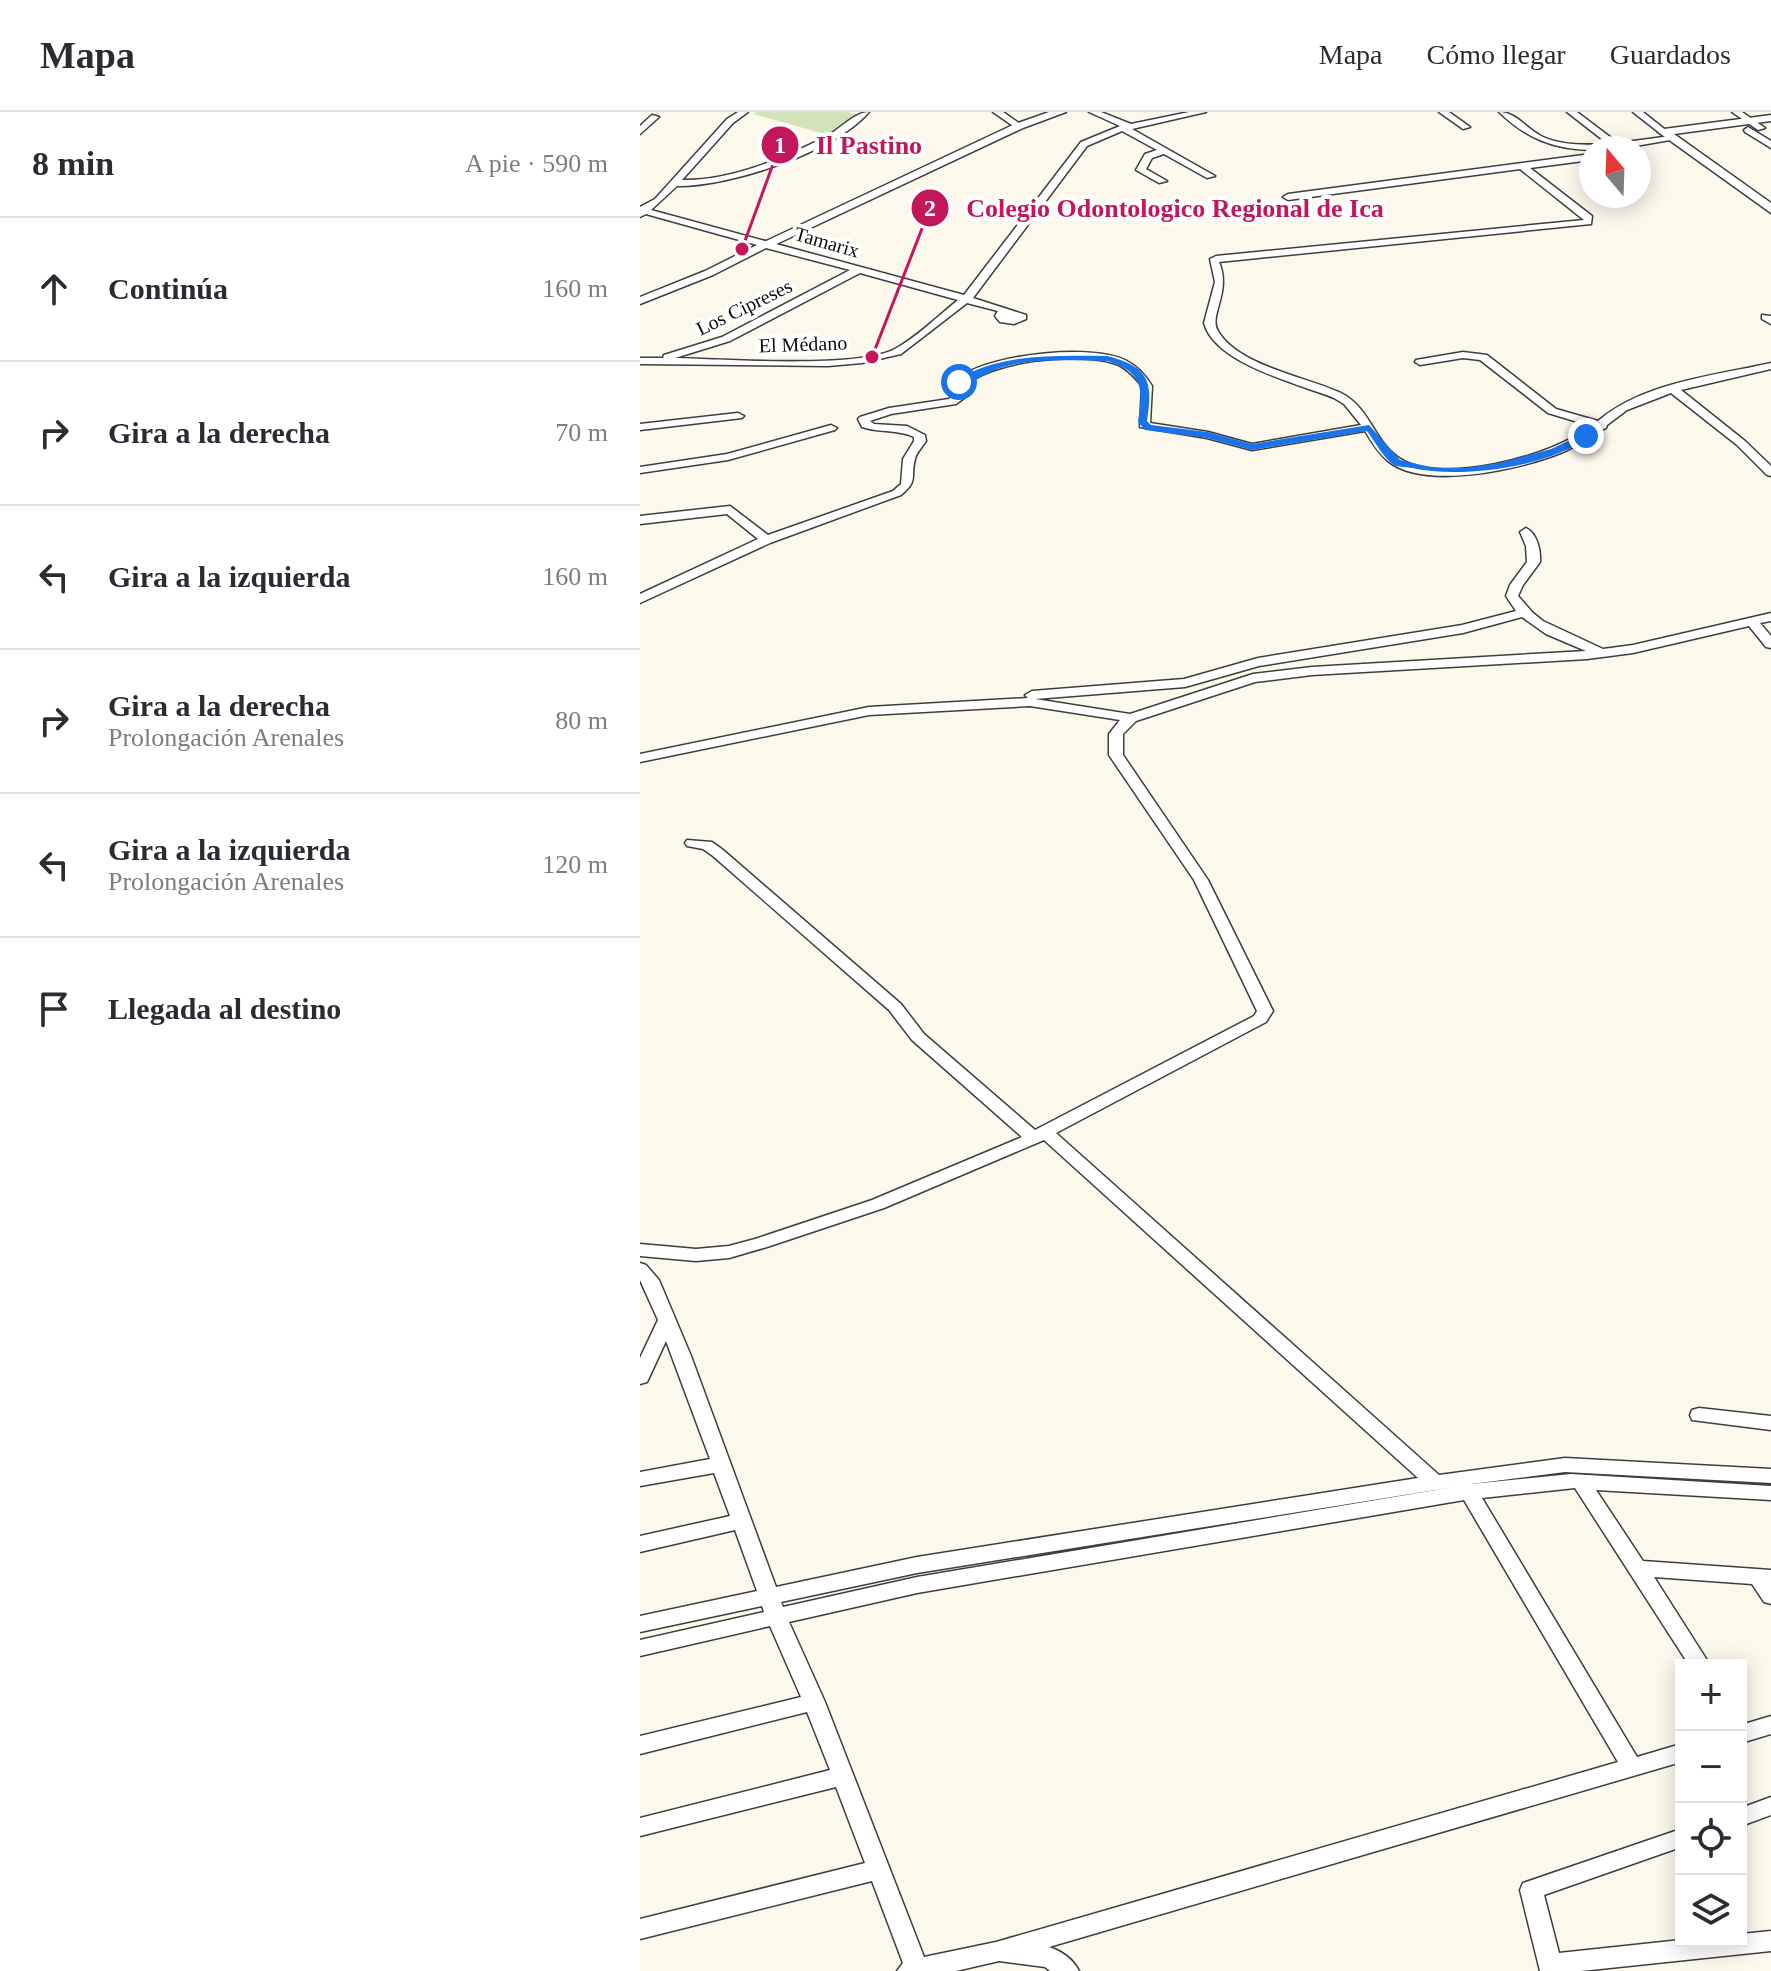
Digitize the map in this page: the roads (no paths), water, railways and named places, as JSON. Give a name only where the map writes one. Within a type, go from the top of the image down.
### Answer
[{"type":"street","points":[[642,212],[674,183],[719,132],[744,112]]},
{"type":"street","points":[[674,183],[713,181],[811,146],[848,130],[865,112]]},
{"type":"street","points":[[997,112],[1019,126]]},
{"type":"street","points":[[640,301],[709,273],[1019,126],[1060,112]]},
{"type":"street","points":[[1093,112],[1210,176]]},
{"type":"street","name":"El Médano","points":[[640,361],[828,363],[876,358],[908,346],[966,300],[1076,152],[1090,141],[1124,128],[1202,112]]},
{"type":"street","points":[[1443,112],[1466,127]]},
{"type":"street","points":[[1503,112],[1539,139],[1555,144],[1579,144]]},
{"type":"street","points":[[1571,112],[1603,136]]},
{"type":"street","points":[[1637,112],[1767,199],[1771,209]]},
{"type":"street","points":[[1653,112],[1675,135]]},
{"type":"street","points":[[1736,112],[1771,145]]},
{"type":"street","points":[[640,131],[655,117]]},
{"type":"street","points":[[1651,139],[1749,125],[1771,118]]},
{"type":"street","points":[[1749,125],[1766,127]]},
{"type":"street","points":[[1162,152],[1148,156],[1141,170],[1162,181]]},
{"type":"street","points":[[1288,197],[1579,158]]},
{"type":"street","points":[[1521,165],[1589,218],[1588,222],[1216,259],[1214,261],[1222,281],[1209,321],[1211,330],[1228,347],[1249,361],[1342,398],[1396,462],[1451,472],[1484,469],[1535,457],[1578,442],[1624,407],[1672,389],[1771,366]]},
{"type":"street","name":"Tamarix","points":[[642,212],[1004,310]]},
{"type":"street","name":"Los Cipreses","points":[[640,361],[712,345],[858,270]]},
{"type":"street","points":[[1420,362],[1463,355],[1483,357],[1552,411],[1602,426]]},
{"type":"street","points":[[640,599],[766,540],[903,489],[909,477],[909,459],[920,441],[919,435],[908,429],[869,427],[864,419],[889,411],[952,402],[958,398],[957,387],[964,378],[1027,359],[1079,356],[1123,363],[1145,382],[1147,391],[1143,422],[1157,430],[1208,435],[1252,447],[1369,427]]},
{"type":"street","points":[[1672,389],[1741,443],[1771,473]]},
{"type":"street","points":[[640,427],[738,416]]},
{"type":"street","points":[[640,470],[728,457],[831,428]]},
{"type":"street","points":[[640,520],[730,510],[766,540]]},
{"type":"street","points":[[1526,532],[1535,551],[1534,564],[1515,587],[1512,596],[1523,613],[1601,653]]},
{"type":"street","points":[[640,757],[845,709],[1185,683],[1258,662],[1463,629],[1523,613]]},
{"type":"street","points":[[640,1250],[696,1255],[729,1252],[878,1204],[1040,1135],[1260,1019],[1265,1011],[1201,880],[1116,755],[1113,739],[1117,727],[1131,718],[1237,682],[1269,676],[1601,653],[1771,617]]},
{"type":"street","points":[[1751,621],[1771,644]]},
{"type":"street","points":[[640,757],[869,711],[1030,702],[1131,718]]},
{"type":"street","points":[[692,843],[707,845],[718,853],[895,1007],[918,1037],[1040,1135],[1435,1483]]},
{"type":"street","points":[[643,1277],[667,1320],[776,1616],[814,1702],[879,1869],[913,1970],[996,1952],[1675,1755]]},
{"type":"street","points":[[640,1377],[648,1343],[667,1320]]},
{"type":"street","points":[[1699,1415],[1771,1423]]},
{"type":"street","points":[[640,1479],[722,1464]]},
{"type":"street","points":[[640,1624],[917,1565],[1551,1465],[1771,1476]]},
{"type":"street","points":[[1581,1482],[1696,1659]]},
{"type":"street","points":[[640,1648],[917,1585],[1469,1492],[1581,1482],[1771,1493]]},
{"type":"street","points":[[1469,1492],[1633,1769]]},
{"type":"street","points":[[640,1544],[743,1521]]},
{"type":"street","points":[[1637,1568],[1764,1577],[1771,1596]]},
{"type":"street","points":[[640,1745],[814,1702]]},
{"type":"street","points":[[1746,1731],[1771,1725]]},
{"type":"street","points":[[640,1827],[843,1776]]},
{"type":"street","points":[[1747,1815],[1770,1808]]},
{"type":"street","points":[[1675,1840],[1531,1890],[1551,1968],[1771,1941]]},
{"type":"street","points":[[640,1929],[879,1869]]},
{"type":"street","points":[[996,1952],[1050,1957],[1067,1971]]},
{"type":"place","name":"Il Pastino","points":[[742,249]]},
{"type":"place","name":"Colegio Odontologico Regional de Ica","points":[[872,357]]}]
